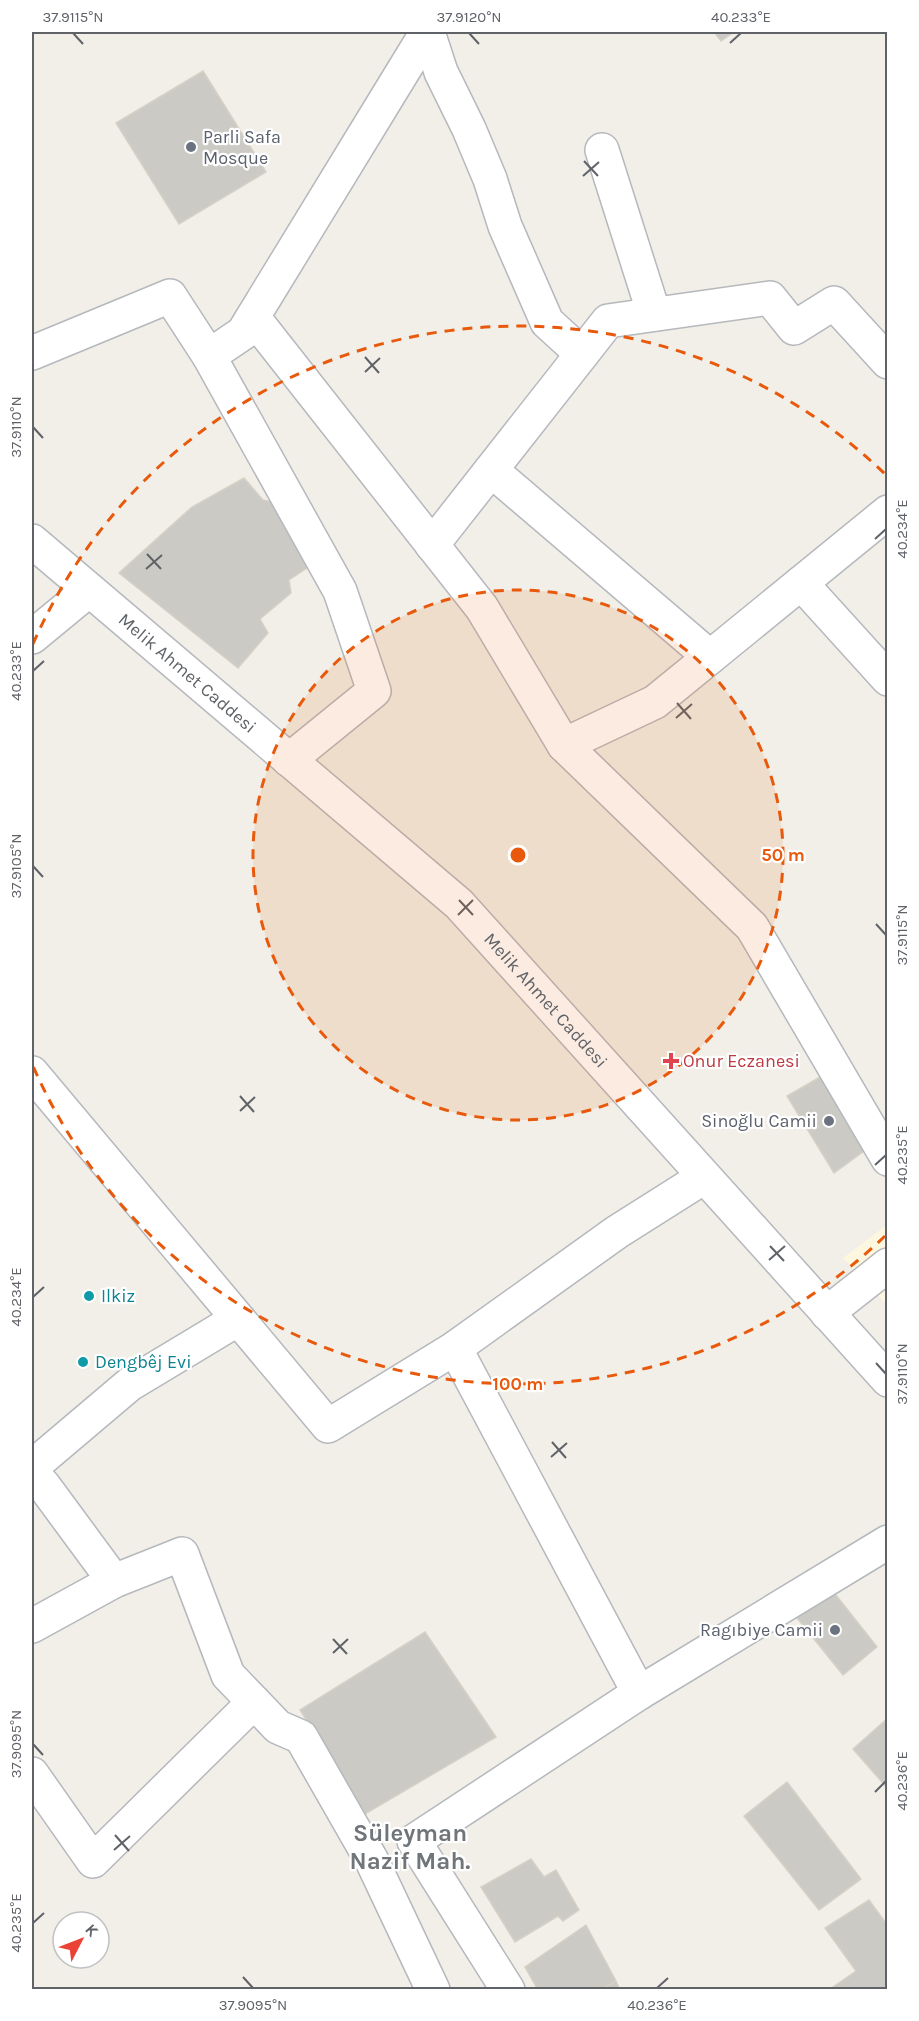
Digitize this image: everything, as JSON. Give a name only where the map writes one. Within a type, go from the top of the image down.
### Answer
[{"type":"street","points":[[209,356],[243,333],[427,32]]},
{"type":"street","points":[[427,32],[441,72],[470,129],[490,179],[505,226],[535,295],[548,322],[582,354]]},
{"type":"street","points":[[602,150],[654,314]]},
{"type":"street","points":[[32,353],[170,296],[209,356],[340,591],[374,692],[289,760]]},
{"type":"street","points":[[432,545],[608,321],[770,298],[794,328],[834,303],[888,362]]},
{"type":"street","points":[[253,317],[482,608],[564,745],[752,927],[888,1159]]},
{"type":"street","points":[[491,470],[710,657]]},
{"type":"street","points":[[564,745],[655,702],[888,512]]},
{"type":"street","name":"Melik Ahmet Caddesi","points":[[32,541],[459,904],[888,1380]]},
{"type":"street","points":[[801,583],[888,679]]},
{"type":"street","points":[[32,637],[89,590]]},
{"type":"street","points":[[34,1080],[328,1426],[455,1348],[617,1232],[704,1177]]},
{"type":"street","points":[[827,1313],[888,1265]]},
{"type":"street","points":[[32,1467],[130,1384],[238,1319]]},
{"type":"street","points":[[455,1348],[639,1693]]},
{"type":"street","points":[[32,1473],[114,1581]]},
{"type":"street","points":[[372,1861],[414,1841],[639,1693],[888,1542]]},
{"type":"street","points":[[32,1626],[114,1581],[182,1554],[228,1676],[278,1727],[301,1737],[372,1861],[433,1989]]},
{"type":"street","points":[[32,1774],[93,1861],[254,1702]]},
{"type":"street","points":[[414,1841],[508,1989]]},
{"type":"shaded area","points":[[887,1225],[887,1305],[843,1258]]},
{"type":"building","points":[[714,32],[734,32],[721,41]]},
{"type":"building","name":"Parli Safa Mosque","points":[[203,71],[266,172],[179,224],[116,123]]},
{"type":"building","points":[[244,478],[263,500],[277,503],[310,566],[289,580],[291,593],[260,619],[268,633],[238,668],[119,573],[192,507]]},
{"type":"building","name":"Sinoğlu Camii","points":[[827,1073],[871,1146],[834,1173],[787,1096]]},
{"type":"building","name":"Ragıbiye Camii","points":[[828,1585],[877,1647],[843,1675],[793,1613]]},
{"type":"building","points":[[425,1632],[496,1737],[365,1814],[300,1710]]},
{"type":"building","points":[[888,1718],[888,1789],[853,1749]]},
{"type":"building","points":[[787,1782],[861,1879],[819,1910],[744,1816]]},
{"type":"building","points":[[531,1859],[544,1877],[556,1870],[579,1910],[563,1921],[558,1916],[515,1942],[481,1887]]},
{"type":"building","points":[[869,1900],[888,1926],[888,1990],[834,1990],[833,1987],[856,1971],[825,1928]]},
{"type":"building","points":[[586,1925],[616,1981],[601,1990],[538,1990],[525,1967]]},
{"type":"building","points":[[616,1981],[620,1990],[601,1990]]},
{"type":"place","name":"Parli Safa Mosque","points":[[191,147]]},
{"type":"place","name":"Onur Eczanesi","points":[[671,1061]]},
{"type":"place","name":"Sinoğlu Camii","points":[[829,1121]]},
{"type":"place","name":"Ilkiz","points":[[89,1296]]},
{"type":"place","name":"Dengbêj Evi","points":[[83,1362]]},
{"type":"place","name":"Ragıbiye Camii","points":[[835,1630]]},
{"type":"district","name":"Süleyman Nazif Mah.","points":[[410,1847]]}]
